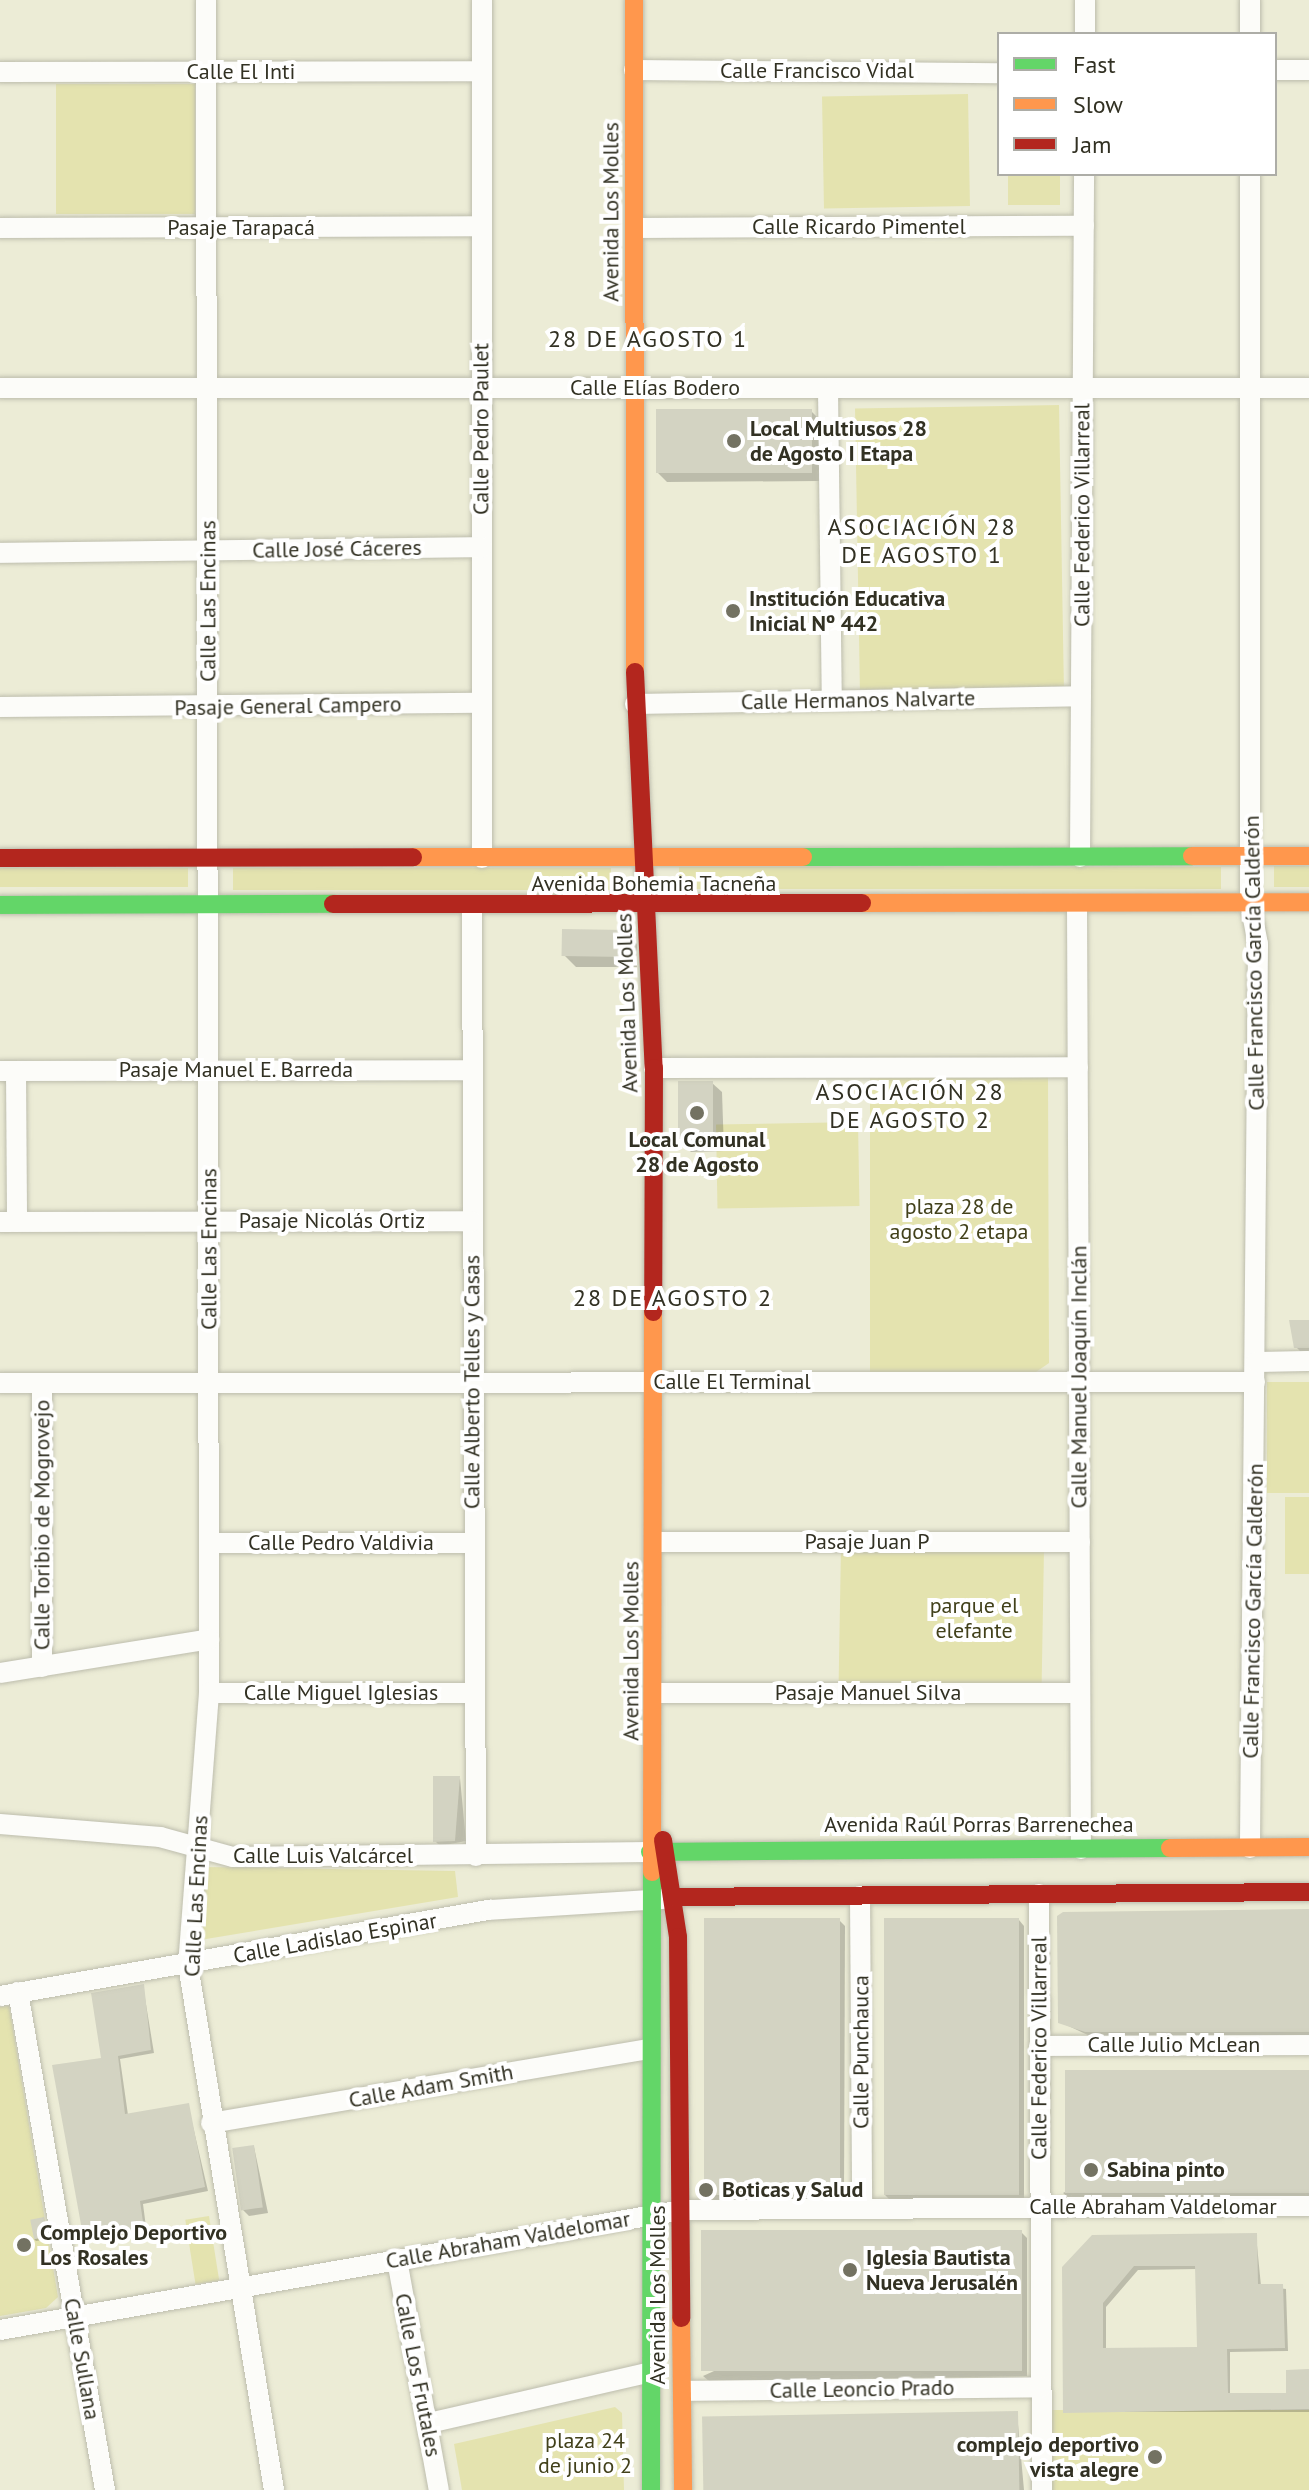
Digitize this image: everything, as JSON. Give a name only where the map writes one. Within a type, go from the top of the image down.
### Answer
[{"type":"street","name":"Calle Las Encinas","points":[[206,0],[209,1693],[188,1965],[211,2123],[274,2490]]},
{"type":"street","name":"Calle Pedro Paulet","points":[[482,0],[482,858]]},
{"type":"street","name":"Avenida Los Molles","points":[[634,0],[637,389],[635,704],[638,858],[649,909],[654,1068],[655,1815],[658,1852],[672,1897],[682,2210],[683,2490]]},
{"type":"street","points":[[1085,0],[1085,32]]},
{"type":"street","points":[[1250,0],[1250,32]]},
{"type":"street","name":"Calle Francisco Vidal","points":[[634,70],[997,73]]},
{"type":"street","points":[[1277,70],[1309,70]]},
{"type":"street","name":"Calle El Inti","points":[[0,72],[482,71]]},
{"type":"street","name":"Calle Federico Villarreal","points":[[1080,857],[1084,176]]},
{"type":"street","name":"Calle Francisco García Calderón","points":[[1250,176],[1250,903],[1258,944],[1250,1848]]},
{"type":"street","name":"Pasaje Tarapacá","points":[[0,228],[481,226]]},
{"type":"street","name":"Calle Ricardo Pimentel","points":[[635,228],[1084,226]]},
{"type":"street","name":"Calle Elías Bodero","points":[[0,388],[1309,388]]},
{"type":"street","points":[[828,388],[832,700]]},
{"type":"street","name":"Calle José Cáceres","points":[[0,553],[482,547]]},
{"type":"street","name":"Calle Hermanos Nalvarte","points":[[635,704],[1081,696]]},
{"type":"street","name":"Pasaje General Campero","points":[[0,707],[480,703]]},
{"type":"street","name":"Avenida Bohemia Tacneña","points":[[0,858],[1309,856]]},
{"type":"street","name":"Avenida Bohemia Tacneña","points":[[0,905],[649,909],[1309,902]]},
{"type":"street","name":"Calle Manuel Joaquín Inclán","points":[[1077,904],[1081,1849]]},
{"type":"street","name":"Calle Alberto Telles y Casas","points":[[472,909],[472,1693],[476,1856]]},
{"type":"street","points":[[654,1068],[1078,1067]]},
{"type":"street","name":"Pasaje Manuel E. Barreda","points":[[8,1071],[472,1070]]},
{"type":"street","points":[[8,1071],[8,1222]]},
{"type":"street","name":"Pasaje Nicolás Ortiz","points":[[8,1222],[472,1221]]},
{"type":"street","name":"Calle El Terminal","points":[[0,1383],[1079,1382],[1256,1372],[1309,1361]]},
{"type":"street","name":"Calle Toribio de Mogrovejo","points":[[42,1383],[42,1667]]},
{"type":"street","name":"Pasaje Juan P","points":[[654,1542],[1080,1542]]},
{"type":"street","name":"Calle Pedro Valdivia","points":[[209,1543],[472,1543]]},
{"type":"street","points":[[0,1673],[209,1639]]},
{"type":"street","name":"Calle Miguel Iglesias","points":[[209,1693],[472,1693]]},
{"type":"street","name":"Pasaje Manuel Silva","points":[[655,1693],[1080,1693]]},
{"type":"street","name":"Calle Luis Valcárcel","points":[[0,1824],[160,1837],[233,1857],[658,1852]]},
{"type":"street","name":"Avenida Raúl Porras Barrenechea","points":[[658,1852],[1309,1847]]},
{"type":"street","name":"Avenida Los Molles","points":[[651,2490],[650,1903],[658,1852]]},
{"type":"street","points":[[672,1897],[1309,1892]]},
{"type":"street","name":"Calle Federico Villarreal","points":[[1039,1894],[1042,2490]]},
{"type":"street","name":"Calle Punchauca","points":[[860,1896],[862,2209]]},
{"type":"street","name":"Calle Ladislao Espinar","points":[[9,1994],[489,1910],[650,1903],[672,1897]]},
{"type":"street","name":"Calle Sullana","points":[[9,1994],[75,2317],[105,2490]]},
{"type":"street","name":"Calle Julio McLean","points":[[1039,2046],[1309,2045]]},
{"type":"street","name":"Calle Adam Smith","points":[[211,2123],[650,2049]]},
{"type":"street","name":"Calle Abraham Valdelomar","points":[[0,2330],[682,2210],[1309,2206]]},
{"type":"street","name":"Calle Los Frutales","points":[[397,2260],[439,2490]]},
{"type":"street","points":[[429,2423],[651,2372]]},
{"type":"street","name":"Calle Leoncio Prado","points":[[683,2391],[1041,2387]]},
{"type":"green space","points":[[56,84],[195,84],[195,214],[56,214]]},
{"type":"green space","points":[[968,94],[970,206],[824,209],[822,97]]},
{"type":"green space","points":[[1008,176],[1060,176],[1060,205],[1008,205]]},
{"type":"green space","points":[[1059,405],[1064,686],[860,690],[855,409]]},
{"type":"green space","points":[[1274,866],[1309,866],[1309,887],[1274,887]]},
{"type":"green space","points":[[679,867],[1221,867],[1221,889],[679,889]]},
{"type":"green space","points":[[0,868],[188,868],[188,887],[0,887]]},
{"type":"green space","points":[[233,868],[611,868],[611,890],[233,890]]},
{"type":"green space","name":"plaza 28 de agosto 2 etapa","points":[[1048,1074],[1049,1363],[1036,1372],[870,1372],[870,1075]]},
{"type":"green space","points":[[858,1122],[859,1206],[717,1208],[716,1124]]},
{"type":"green space","points":[[1267,1382],[1309,1382],[1309,1493],[1267,1493]]},
{"type":"green space","points":[[1285,1497],[1309,1497],[1309,1574],[1285,1574]]},
{"type":"green space","name":"parque el elefante","points":[[841,1545],[1044,1549],[1042,1688],[839,1684]]},
{"type":"green space","points":[[204,1867],[455,1871],[458,1897],[200,1940]]},
{"type":"green space","points":[[9,2006],[58,2297],[46,2308],[0,2316],[0,2007]]},
{"type":"green space","points":[[209,2216],[219,2280],[195,2284],[185,2220]]},
{"type":"green space","name":"plaza 24 de junio 2","points":[[615,2407],[622,2413],[624,2490],[462,2490],[454,2444]]},
{"type":"green space","points":[[1051,2410],[1309,2410],[1309,2490],[1051,2490]]},
{"type":"building","points":[[656,409],[812,409],[812,473],[656,473]]},
{"type":"building","points":[[562,929],[625,930],[625,957],[562,956]]},
{"type":"building","name":"Local Comunal 28 de Agosto","points":[[678,1081],[713,1081],[713,1144],[678,1144]]},
{"type":"building","points":[[1289,1320],[1309,1320],[1309,1348],[1294,1348]]},
{"type":"building","points":[[433,1776],[460,1776],[455,1841],[433,1842]]},
{"type":"building","points":[[1309,1909],[1309,2032],[1085,2032],[1058,2023],[1057,1916],[1063,1912]]},
{"type":"building","points":[[704,1918],[840,1918],[840,2195],[704,2195]]},
{"type":"building","points":[[884,1918],[1019,1918],[1019,2195],[884,2195]]},
{"type":"building","points":[[144,1984],[151,2050],[118,2056],[125,2114],[189,2103],[205,2187],[140,2201],[144,2229],[84,2241],[52,2065],[101,2058],[91,1993]]},
{"type":"building","points":[[1065,2070],[1309,2070],[1309,2193],[1065,2193]]},
{"type":"building","points":[[254,2145],[263,2207],[241,2210],[232,2148]]},
{"type":"building","points":[[44,2217],[48,2237],[34,2239],[30,2220]]},
{"type":"building","points":[[701,2230],[1022,2230],[1022,2371],[701,2371]]},
{"type":"building","points":[[1257,2233],[1258,2284],[1283,2284],[1285,2348],[1227,2349],[1228,2393],[1286,2393],[1286,2370],[1309,2369],[1309,2409],[1063,2413],[1062,2267],[1092,2235]],"holes":[[[1134,2266],[1195,2266],[1197,2347],[1103,2348],[1103,2303]]]},
{"type":"building","points":[[1018,2411],[1019,2490],[703,2490],[702,2417]]},
{"type":"traffic: fast","points":[[803,857],[1192,856]]},
{"type":"traffic: fast","points":[[0,905],[333,904]]},
{"type":"traffic: fast","points":[[650,1852],[1170,1848]]},
{"type":"traffic: fast","points":[[651,2490],[652,1872]]},
{"type":"traffic: slow","points":[[634,0],[635,672]]},
{"type":"traffic: slow","points":[[1192,856],[1309,856]]},
{"type":"traffic: slow","points":[[413,857],[803,857]]},
{"type":"traffic: slow","points":[[862,903],[1309,902]]},
{"type":"traffic: slow","points":[[652,1872],[653,1312]]},
{"type":"traffic: slow","points":[[1170,1848],[1309,1847]]},
{"type":"traffic: slow","points":[[681,2318],[683,2490]]},
{"type":"traffic: jam","points":[[635,672],[654,1068],[653,1312]]},
{"type":"traffic: jam","points":[[0,858],[413,857]]},
{"type":"traffic: jam","points":[[333,904],[862,903]]},
{"type":"traffic: jam","points":[[663,1840],[678,1937],[681,2318]]},
{"type":"traffic: jam","points":[[672,1897],[1309,1892]]},
{"type":"place","name":"Local Multiusos 28 de Agosto I Etapa","points":[[734,441]]},
{"type":"place","name":"Institución Educativa Inicial Nº 442","points":[[733,611]]},
{"type":"place","name":"Local Comunal 28 de Agosto","points":[[697,1113]]},
{"type":"place","name":"Sabina pinto","points":[[1091,2170]]},
{"type":"place","name":"Boticas y Salud","points":[[706,2190]]},
{"type":"place","name":"Complejo Deportivo Los Rosales","points":[[24,2245]]},
{"type":"place","name":"Iglesia Bautista Nueva Jerusalén","points":[[850,2270]]},
{"type":"place","name":"complejo deportivo vista alegre","points":[[1155,2457]]},
{"type":"district","name":"28 DE AGOSTO 1","points":[[648,339]]},
{"type":"district","name":"ASOCIACIÓN 28 DE AGOSTO 1","points":[[922,541]]},
{"type":"district","name":"ASOCIACIÓN 28 DE AGOSTO 2","points":[[910,1106]]},
{"type":"district","name":"28 DE AGOSTO 2","points":[[673,1298]]}]
